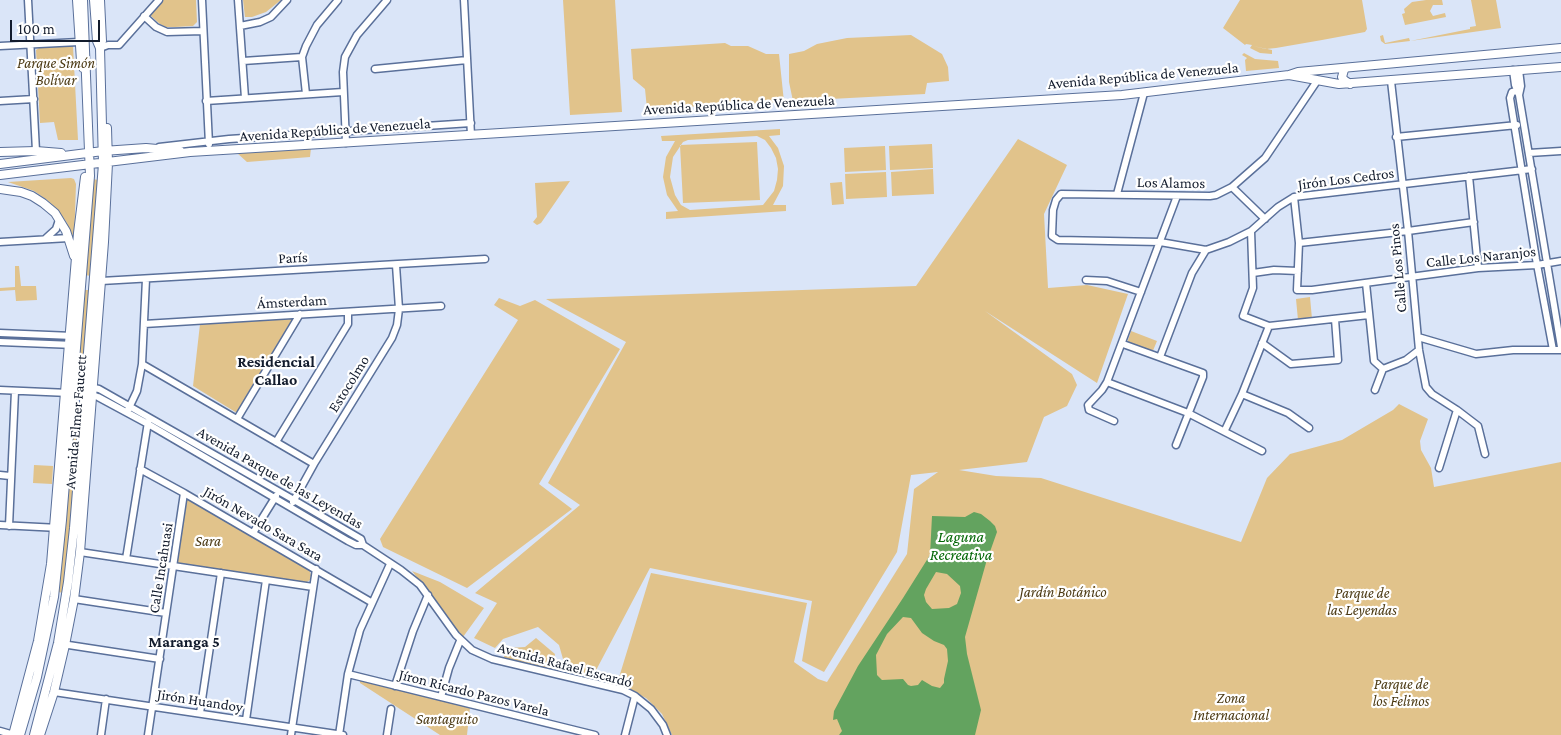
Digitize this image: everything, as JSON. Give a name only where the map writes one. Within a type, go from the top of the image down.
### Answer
[{"type":"main road","name":"Avenida Elmer Faucett","points":[[77,0],[81,61],[85,75]]},
{"type":"main road","name":"Avenida Elmer Faucett","points":[[74,336],[90,176],[88,166],[83,0]]},
{"type":"main road","name":"Avenida Elmer Faucett","points":[[94,0],[96,41],[100,48]]},
{"type":"main road","name":"Avenida Elmer Faucett","points":[[40,735],[70,599],[89,390],[99,317],[106,163],[102,108],[100,0]]},
{"type":"main road","name":"Avenida República de Venezuela","points":[[4,175],[190,152],[1144,93],[1289,75],[1298,72],[1561,48]]},
{"type":"main road","name":"Avenida República de Venezuela","points":[[1532,69],[1561,61]]},
{"type":"main road","name":"Avenida República de Venezuela","points":[[1289,75],[1336,84],[1350,84],[1561,67]]},
{"type":"main road","points":[[1346,68],[1342,76],[1350,84]]},
{"type":"main road","name":"Avenida República de Venezuela","points":[[4,163],[68,154],[146,148],[190,152]]},
{"type":"main road","points":[[0,152],[36,150],[68,154]]},
{"type":"main road","points":[[0,158],[12,151]]},
{"type":"main road","points":[[88,166],[106,151]]},
{"type":"main road","points":[[4,163],[4,175]]},
{"type":"main road","name":"Avenida Elmer Faucett","points":[[72,582],[80,552],[89,390],[88,355],[106,163]]},
{"type":"main road","name":"Avenida Elmer Faucett","points":[[20,735],[34,686],[50,596],[74,348],[76,263],[85,176],[88,166]]},
{"type":"main road","points":[[2,187],[32,196],[44,203],[60,220],[69,238],[76,263]]},
{"type":"main road","points":[[95,266],[103,258]]},
{"type":"main road","points":[[92,307],[99,317]]},
{"type":"main road","points":[[74,348],[79,358],[84,359],[88,355]]},
{"type":"main road","points":[[50,596],[70,599]]},
{"type":"main road","name":"Avenida Elmer Faucett","points":[[13,735],[42,642]]},
{"type":"main road","points":[[34,686],[50,690]]},
{"type":"main road","name":"Avenida Elmer Faucett","points":[[34,735],[50,690]]},
{"type":"street","points":[[28,0],[36,150]]},
{"type":"street","points":[[100,48],[108,45],[119,45],[159,0]]},
{"type":"street","points":[[202,0],[209,151]]},
{"type":"street","points":[[238,0],[245,98]]},
{"type":"street","points":[[240,26],[260,22],[271,17],[287,0]]},
{"type":"street","points":[[306,94],[302,57],[311,35],[338,0]]},
{"type":"street","points":[[464,0],[471,135]]},
{"type":"street","points":[[346,143],[343,66],[357,35],[383,1]]},
{"type":"street","points":[[144,16],[156,27],[167,32],[203,31]]},
{"type":"street","points":[[0,46],[79,42]]},
{"type":"street","points":[[243,61],[302,57]]},
{"type":"street","points":[[375,69],[467,60]]},
{"type":"street","points":[[1418,337],[1476,354],[1561,348],[1518,93],[1516,70]]},
{"type":"street","name":"Los Alamos","points":[[1058,240],[1052,236],[1051,230],[1055,203],[1062,194],[1212,196],[1232,187],[1265,158],[1317,81]]},
{"type":"street","name":"Calle Los Pinos","points":[[1391,81],[1419,350],[1427,390],[1478,426],[1485,454]]},
{"type":"street","points":[[206,101],[343,92]]},
{"type":"street","points":[[1518,93],[1512,92],[1510,98],[1553,350]]},
{"type":"street","points":[[1117,194],[1144,93]]},
{"type":"street","points":[[0,101],[34,99]]},
{"type":"street","points":[[146,148],[209,141],[471,123]]},
{"type":"street","points":[[1396,137],[1524,124]]},
{"type":"street","points":[[1529,152],[1561,151]]},
{"type":"street","name":"Jirón Los Cedros","points":[[1058,240],[1160,242],[1206,250],[1229,242],[1251,231],[1278,207],[1294,197],[1532,169]]},
{"type":"street","points":[[1469,176],[1478,268]]},
{"type":"street","points":[[1232,187],[1265,219]]},
{"type":"street","points":[[1114,421],[1089,410],[1088,406],[1107,382],[1177,196]]},
{"type":"street","points":[[1253,273],[1274,270],[1298,271],[1299,242],[1294,197]]},
{"type":"street","points":[[44,240],[56,229],[60,220]]},
{"type":"street","points":[[1299,242],[1474,222]]},
{"type":"street","points":[[1251,231],[1252,294],[1242,314],[1268,326],[1370,315]]},
{"type":"street","points":[[0,242],[69,238]]},
{"type":"street","points":[[1160,357],[1192,273],[1206,250]]},
{"type":"street","name":"París","points":[[101,281],[485,259]]},
{"type":"street","name":"Calle Los Naranjos","points":[[1298,271],[1298,290],[1312,290],[1478,268],[1537,265],[1561,261]]},
{"type":"street","name":"Estocolmo","points":[[290,508],[314,464],[392,338],[397,325],[398,309],[396,265]]},
{"type":"street","points":[[128,409],[137,391],[142,364],[146,279]]},
{"type":"street","points":[[1086,280],[1108,281],[1141,292]]},
{"type":"street","points":[[1366,283],[1374,361],[1383,369]]},
{"type":"street","name":"Ámsterdam","points":[[144,324],[440,306]]},
{"type":"street","points":[[276,442],[348,324],[348,312]]},
{"type":"street","points":[[237,419],[300,314]]},
{"type":"street","points":[[1262,343],[1291,364],[1340,360],[1334,319]]},
{"type":"street","points":[[1225,430],[1242,394],[1268,326]]},
{"type":"street","points":[[0,333],[74,336]]},
{"type":"street","points":[[0,342],[74,348]]},
{"type":"street","points":[[1122,344],[1202,372],[1204,377],[1176,445]]},
{"type":"street","points":[[1375,390],[1383,369],[1406,360],[1419,350]]},
{"type":"street","points":[[142,364],[314,464]]},
{"type":"street","points":[[1107,382],[1188,413],[1225,430],[1262,451]]},
{"type":"street","points":[[0,390],[69,393]]},
{"type":"street","name":"Avenida Parque de las Leyendas","points":[[89,390],[149,417],[361,539],[363,545],[356,545],[274,499],[148,424],[128,409]]},
{"type":"street","points":[[8,526],[15,391]]},
{"type":"street","points":[[1242,394],[1288,413],[1310,428]]},
{"type":"street","points":[[1438,468],[1457,410]]},
{"type":"street","points":[[126,559],[149,417]]},
{"type":"street","name":"Jirón Nevado Sara Sara","points":[[140,469],[371,602]]},
{"type":"street","points":[[0,475],[10,476]]},
{"type":"street","points":[[253,533],[279,492]]},
{"type":"street","name":"Calle Incahuasi","points":[[148,735],[184,493]]},
{"type":"street","points":[[0,525],[58,528]]},
{"type":"street","name":"Avenida Rafael Escardó","points":[[363,545],[412,578],[428,595],[460,641],[472,650],[492,659],[607,686],[635,696],[658,717],[667,735]]},
{"type":"street","points":[[80,552],[313,587]]},
{"type":"street","points":[[339,735],[348,674],[360,630],[371,602],[390,564]]},
{"type":"street","points":[[291,735],[316,569]]},
{"type":"street","points":[[200,714],[221,573]]},
{"type":"street","points":[[246,720],[266,580]]},
{"type":"street","points":[[396,686],[406,649],[428,595]]},
{"type":"street","points":[[70,599],[166,613]]},
{"type":"street","points":[[441,697],[449,668],[460,641]]},
{"type":"street","points":[[61,644],[160,660]]},
{"type":"street","name":"Jíron Ricardo Pazos Varela","points":[[348,674],[595,735]]},
{"type":"street","name":"Jirón Huandoy","points":[[50,690],[343,735]]},
{"type":"street","points":[[625,735],[635,696]]},
{"type":"street","points":[[101,735],[106,699]]},
{"type":"street","points":[[387,735],[390,709]]},
{"type":"street","points":[[0,731],[13,735]]},
{"type":"green space","points":[[162,0],[196,0],[197,22],[193,26],[175,27],[166,27],[160,24],[150,13],[158,2]]},
{"type":"green space","points":[[243,0],[281,0],[266,12],[252,17],[245,17]]},
{"type":"green space","points":[[563,0],[615,0],[622,112],[570,115]]},
{"type":"green space","points":[[1240,0],[1362,0],[1367,29],[1365,32],[1267,49],[1272,50],[1272,54],[1260,53],[1250,48],[1252,45],[1245,45],[1223,28]]},
{"type":"green space","points":[[1442,0],[1443,5],[1433,5],[1430,11],[1433,16],[1445,13],[1446,17],[1405,25],[1402,14],[1405,13],[1404,9],[1412,2]]},
{"type":"green space","points":[[1471,0],[1496,0],[1501,28],[1410,41],[1470,29],[1470,27],[1476,26]]},
{"type":"green space","points":[[911,35],[942,54],[948,67],[949,81],[927,83],[925,94],[793,101],[789,82],[789,54],[804,51],[817,44],[847,38]]},
{"type":"green space","points":[[1383,35],[1385,43],[1409,38],[1410,41],[1385,44],[1381,41],[1380,36]]},
{"type":"green space","points":[[725,43],[731,46],[748,46],[766,54],[779,54],[784,102],[647,109],[645,89],[633,79],[631,49]]},
{"type":"green space","name":"Parque Simón Bolívar","points":[[73,46],[78,140],[58,140],[54,122],[40,123],[36,50],[39,48]]},
{"type":"green space","points":[[1244,53],[1255,59],[1278,61],[1279,68],[1246,71],[1245,60],[1247,58],[1242,55]]},
{"type":"green space","points":[[780,129],[780,135],[769,136],[778,148],[784,166],[783,186],[773,205],[786,205],[786,211],[666,219],[666,212],[678,211],[667,195],[663,177],[666,157],[675,141],[662,141],[661,136]],"holes":[[[757,136],[765,140],[776,158],[778,169],[774,191],[763,205],[690,210],[681,205],[675,195],[670,177],[673,157],[683,142],[688,140]]]},
{"type":"green space","points":[[1018,139],[1067,165],[1044,214],[1048,288],[1087,285],[1128,294],[1097,383],[985,311],[1072,374],[1077,385],[1067,406],[1044,417],[1027,462],[959,470],[996,476],[1041,478],[1241,542],[1267,478],[1290,454],[1342,440],[1393,410],[1399,404],[1428,419],[1420,441],[1421,450],[1431,468],[1434,487],[1561,462],[1561,735],[672,735],[662,714],[646,698],[617,684],[651,573],[807,603],[794,662],[818,679],[827,682],[907,554],[914,489],[938,472],[911,475],[897,552],[824,672],[802,661],[812,601],[650,568],[593,676],[565,666],[559,645],[538,627],[503,639],[495,648],[474,638],[497,603],[475,593],[580,505],[548,483],[626,342],[546,299],[916,286]]},
{"type":"green space","points":[[757,142],[760,200],[683,203],[680,145]]},
{"type":"green space","points":[[932,144],[933,168],[890,170],[889,146]]},
{"type":"green space","points":[[885,146],[886,170],[845,172],[844,148]]},
{"type":"green space","points":[[311,148],[310,157],[247,162],[237,153]]},
{"type":"green space","points":[[933,169],[934,194],[892,196],[891,172]]},
{"type":"green space","points":[[886,172],[887,197],[846,199],[845,174]]},
{"type":"green space","points":[[74,179],[76,184],[74,244],[67,223],[58,210],[34,191],[8,182]]},
{"type":"green space","points":[[92,179],[99,180],[91,276],[85,275]]},
{"type":"green space","points":[[570,181],[541,223],[537,225],[533,222],[537,217],[535,183]]},
{"type":"green space","points":[[842,182],[844,204],[832,205],[830,183]]},
{"type":"green space","points":[[15,266],[19,266],[21,286],[36,286],[37,300],[16,301],[15,290],[0,291],[0,288],[15,287]]},
{"type":"green space","points":[[84,290],[89,290],[85,356],[79,355]]},
{"type":"green space","points":[[1310,297],[1312,319],[1298,320],[1296,299]]},
{"type":"green space","points":[[499,298],[520,306],[535,300],[620,349],[539,484],[572,509],[467,588],[383,547],[380,539],[518,320],[494,305]]},
{"type":"green space","points":[[294,319],[237,413],[193,386],[200,324]]},
{"type":"green space","points":[[1131,331],[1157,341],[1152,353],[1127,343]]},
{"type":"green space","points":[[75,402],[81,402],[64,593],[58,592]]},
{"type":"green space","points":[[34,465],[53,466],[52,484],[33,483]]},
{"type":"green space","name":"Sara","points":[[187,497],[309,569],[310,580],[305,583],[179,564],[177,562]]},
{"type":"green space","points":[[412,571],[440,582],[484,608],[463,637]]},
{"type":"green space","points":[[536,638],[555,654],[551,673],[501,662],[509,648],[525,647]]},
{"type":"green space","name":"Santaguito","points":[[360,680],[470,707],[467,735],[440,735],[360,683]]},
{"type":"water","name":"Laguna Recreativa","points":[[974,512],[981,514],[995,526],[997,532],[965,637],[967,654],[981,710],[975,735],[839,735],[842,731],[837,719],[833,720],[834,711],[858,666],[930,555],[932,516],[965,517]],"holes":[[[936,572],[947,574],[960,586],[961,593],[957,604],[949,608],[932,609],[926,602],[924,595]],[[903,617],[911,618],[922,633],[944,645],[947,649],[948,661],[944,683],[940,688],[922,680],[918,685],[911,686],[903,679],[882,680],[877,675],[876,655],[887,634]]]},
{"type":"district","name":"Residencial Callao","points":[[276,371]]},
{"type":"district","name":"Maranga 5","points":[[184,642]]},
{"type":"park label","name":"Jardín Botánico","points":[[1063,592]]},
{"type":"park label","name":"Parque de las Leyendas","points":[[1362,602]]},
{"type":"park label","name":"Parque de los Felinos","points":[[1401,692]]},
{"type":"park label","name":"Zona Internacional","points":[[1231,706]]}]
